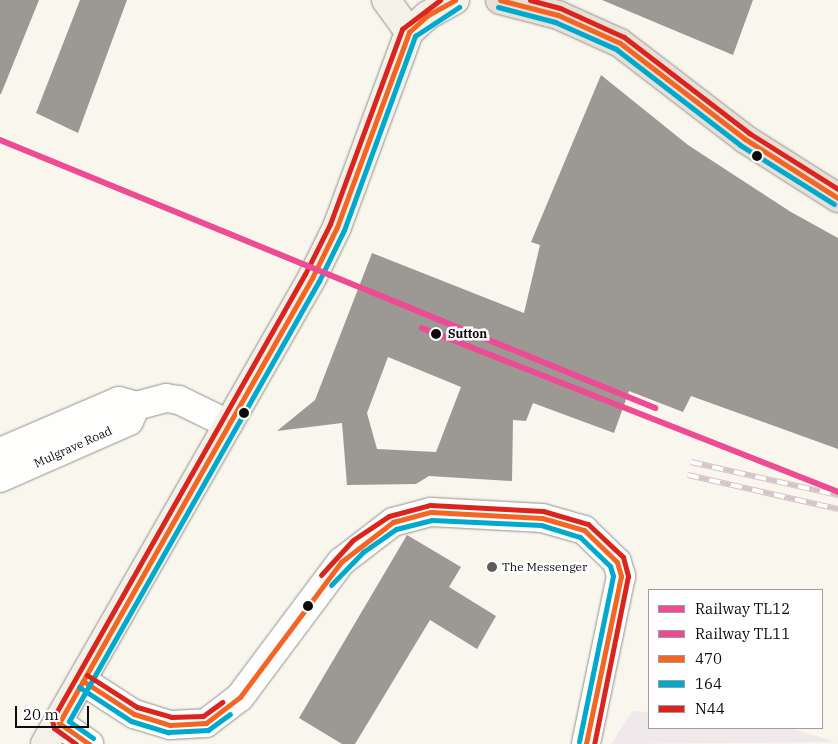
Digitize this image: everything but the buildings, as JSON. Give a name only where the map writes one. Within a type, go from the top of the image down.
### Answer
[{"type":"highway","points":[[500,0],[558,15],[620,43],[744,139],[838,198]]},
{"type":"main road","points":[[386,0],[409,32]]},
{"type":"main road","points":[[52,733],[83,681],[185,496],[283,333],[337,226],[409,32],[428,15],[455,0]]},
{"type":"street","name":"Mulgrave Road","points":[[0,452],[119,401],[136,406],[166,398],[179,400],[228,424]]},
{"type":"street","name":"Mulgrave Road","points":[[0,478],[129,421],[136,406]]},
{"type":"street","points":[[83,681],[134,714],[170,725],[206,723],[240,697],[342,562],[393,522],[431,512],[542,518],[584,530],[617,562],[621,576],[586,744]]},
{"type":"street","points":[[52,733],[89,744]]},
{"type":"shaded area","points":[[632,711],[648,712],[648,729],[793,729],[836,742],[611,744]]},
{"type":"railway","points":[[691,462],[838,495]]},
{"type":"railway","points":[[688,475],[838,509]]},
{"type":"rail line","name":"TL12","points":[[0,140],[655,408]]},
{"type":"rail line","name":"TL11","points":[[422,328],[838,492]]},
{"type":"transit line","name":"N44","points":[[76,744],[54,728],[52,720],[305,274],[330,224],[402,29],[440,0]]},
{"type":"transit line","name":"470","points":[[89,744],[59,723],[312,278],[337,227],[409,32],[428,15],[455,0]]},
{"type":"transit line","name":"470","points":[[500,0],[558,15],[620,43],[745,139],[838,198]]},
{"type":"transit line","name":"N44","points":[[530,0],[560,8],[624,37],[749,133],[838,189]]},
{"type":"transit line","name":"164","points":[[93,738],[69,721],[319,281],[344,230],[415,36],[459,7]]},
{"type":"transit line","name":"164","points":[[498,7],[555,22],[616,49],[740,145],[834,204]]},
{"type":"transit line","name":"N44","points":[[321,575],[353,540],[389,516],[430,505],[543,511],[588,524],[623,557],[628,576],[594,744]]},
{"type":"transit line","name":"470","points":[[83,681],[134,714],[170,725],[206,723],[240,697],[341,562],[393,522],[431,512],[542,518],[584,530],[617,562],[621,576],[586,744]]},
{"type":"transit line","name":"164","points":[[331,585],[363,552],[396,529],[432,520],[541,525],[580,537],[610,566],[613,576],[579,742]]},
{"type":"transit line","name":"N44","points":[[87,675],[137,707],[171,717],[203,716],[222,702]]},
{"type":"transit line","name":"164","points":[[79,687],[131,721],[168,732],[208,730],[230,714]]},
{"type":"place","name":"Sutton","points":[[436,334]]},
{"type":"place","name":"The Messenger","points":[[492,567]]}]
